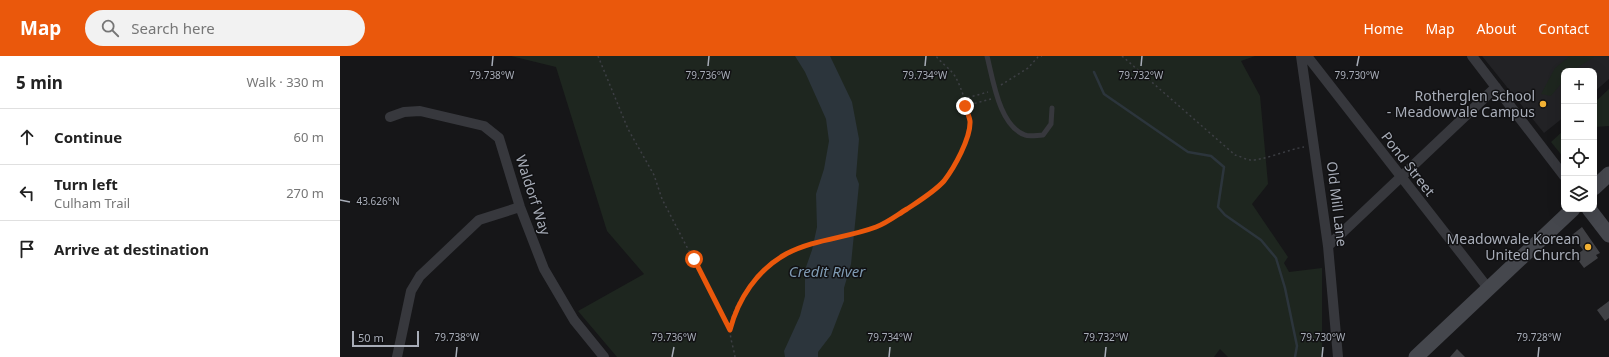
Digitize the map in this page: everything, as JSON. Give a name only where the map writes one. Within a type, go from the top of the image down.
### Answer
[{"type":"street","name":"Old Mill Lane","points":[[1301,56],[1328,246],[1338,357]]},
{"type":"street","name":"Pond Street","points":[[1307,56],[1488,288]]},
{"type":"street","points":[[1472,56],[1561,172]]},
{"type":"street","points":[[1328,246],[1496,87]]},
{"type":"street","name":"Waldorf Way","points":[[390,117],[404,112],[420,111],[484,126],[499,138],[520,207],[544,269],[574,320],[604,357]]},
{"type":"street","points":[[1597,185],[1609,174]]},
{"type":"street","points":[[397,357],[411,291],[420,276],[479,220],[520,207]]},
{"type":"street","points":[[1416,357],[1570,212]]},
{"type":"street","points":[[1591,212],[1609,235]]},
{"type":"lane","points":[[987,56],[998,97],[1008,124],[1025,136],[1043,135],[1052,124],[1052,108]]},
{"type":"path","points":[[598,56],[628,129],[654,175],[666,206],[730,330],[735,357]]},
{"type":"path","points":[[730,330],[734,316],[748,289],[765,270],[785,255],[803,246],[863,231],[889,221],[943,182],[964,147],[969,132],[970,120],[956,77],[936,56]]},
{"type":"path","points":[[963,99],[996,89],[1028,68],[1038,57],[1042,56]]},
{"type":"path","points":[[1122,56],[1235,155],[1249,160],[1258,160],[1292,149],[1315,146]]},
{"type":"path","points":[[965,106],[998,97]]},
{"type":"shaded area","points":[[511,56],[1255,56],[1241,61],[1260,96],[1268,184],[1252,204],[1288,257],[1284,263],[1289,272],[1322,268],[1322,357],[1228,357],[1220,349],[1214,357],[617,357],[578,311],[644,274],[607,231],[556,67]]},
{"type":"shaded area","name":"Rotherglen School - Meadowvale Campus","points":[[1482,56],[1609,56],[1609,79],[1597,89],[1597,68],[1561,68],[1561,119],[1544,133]]},
{"type":"shaded area","points":[[1570,56],[1609,57],[1594,57],[1577,68],[1561,68],[1561,84],[1551,96],[1541,94],[1555,68]]},
{"type":"shaded area","points":[[1609,89],[1609,126],[1597,127],[1597,100]]},
{"type":"shaded area","points":[[1561,133],[1561,154],[1551,142]]},
{"type":"water","name":"Credit River","points":[[795,56],[830,56],[852,102],[859,139],[856,176],[859,184],[851,264],[844,288],[844,301],[831,335],[818,352],[818,357],[785,357],[784,351],[800,316],[805,296],[805,270],[812,250],[817,227],[816,194],[824,169],[829,141],[826,119],[805,72]]},
{"type":"building","name":"Meadowvale Korean United Church","points":[[1582,227],[1600,253],[1596,255],[1598,258],[1584,268],[1575,256],[1583,250],[1572,235]]},
{"type":"building","points":[[1609,301],[1609,318],[1605,321],[1597,310]]},
{"type":"building","points":[[1457,349],[1465,357],[1450,357]]},
{"type":"waterway","points":[[1094,72],[1104,94],[1188,152],[1211,156],[1224,167],[1218,207],[1225,215],[1261,240],[1276,258],[1285,288],[1297,346],[1295,357]]},
{"type":"place","name":"Rotherglen School - Meadowvale Campus","points":[[1543,104]]},
{"type":"place","name":"Meadowvale Korean United Church","points":[[1588,247]]},
{"type":"route","points":[[694,259],[730,330],[740,300],[748,289],[765,270],[785,255],[803,246],[876,227],[889,221],[926,196],[943,182],[964,147],[969,132],[970,120],[965,106]]}]
